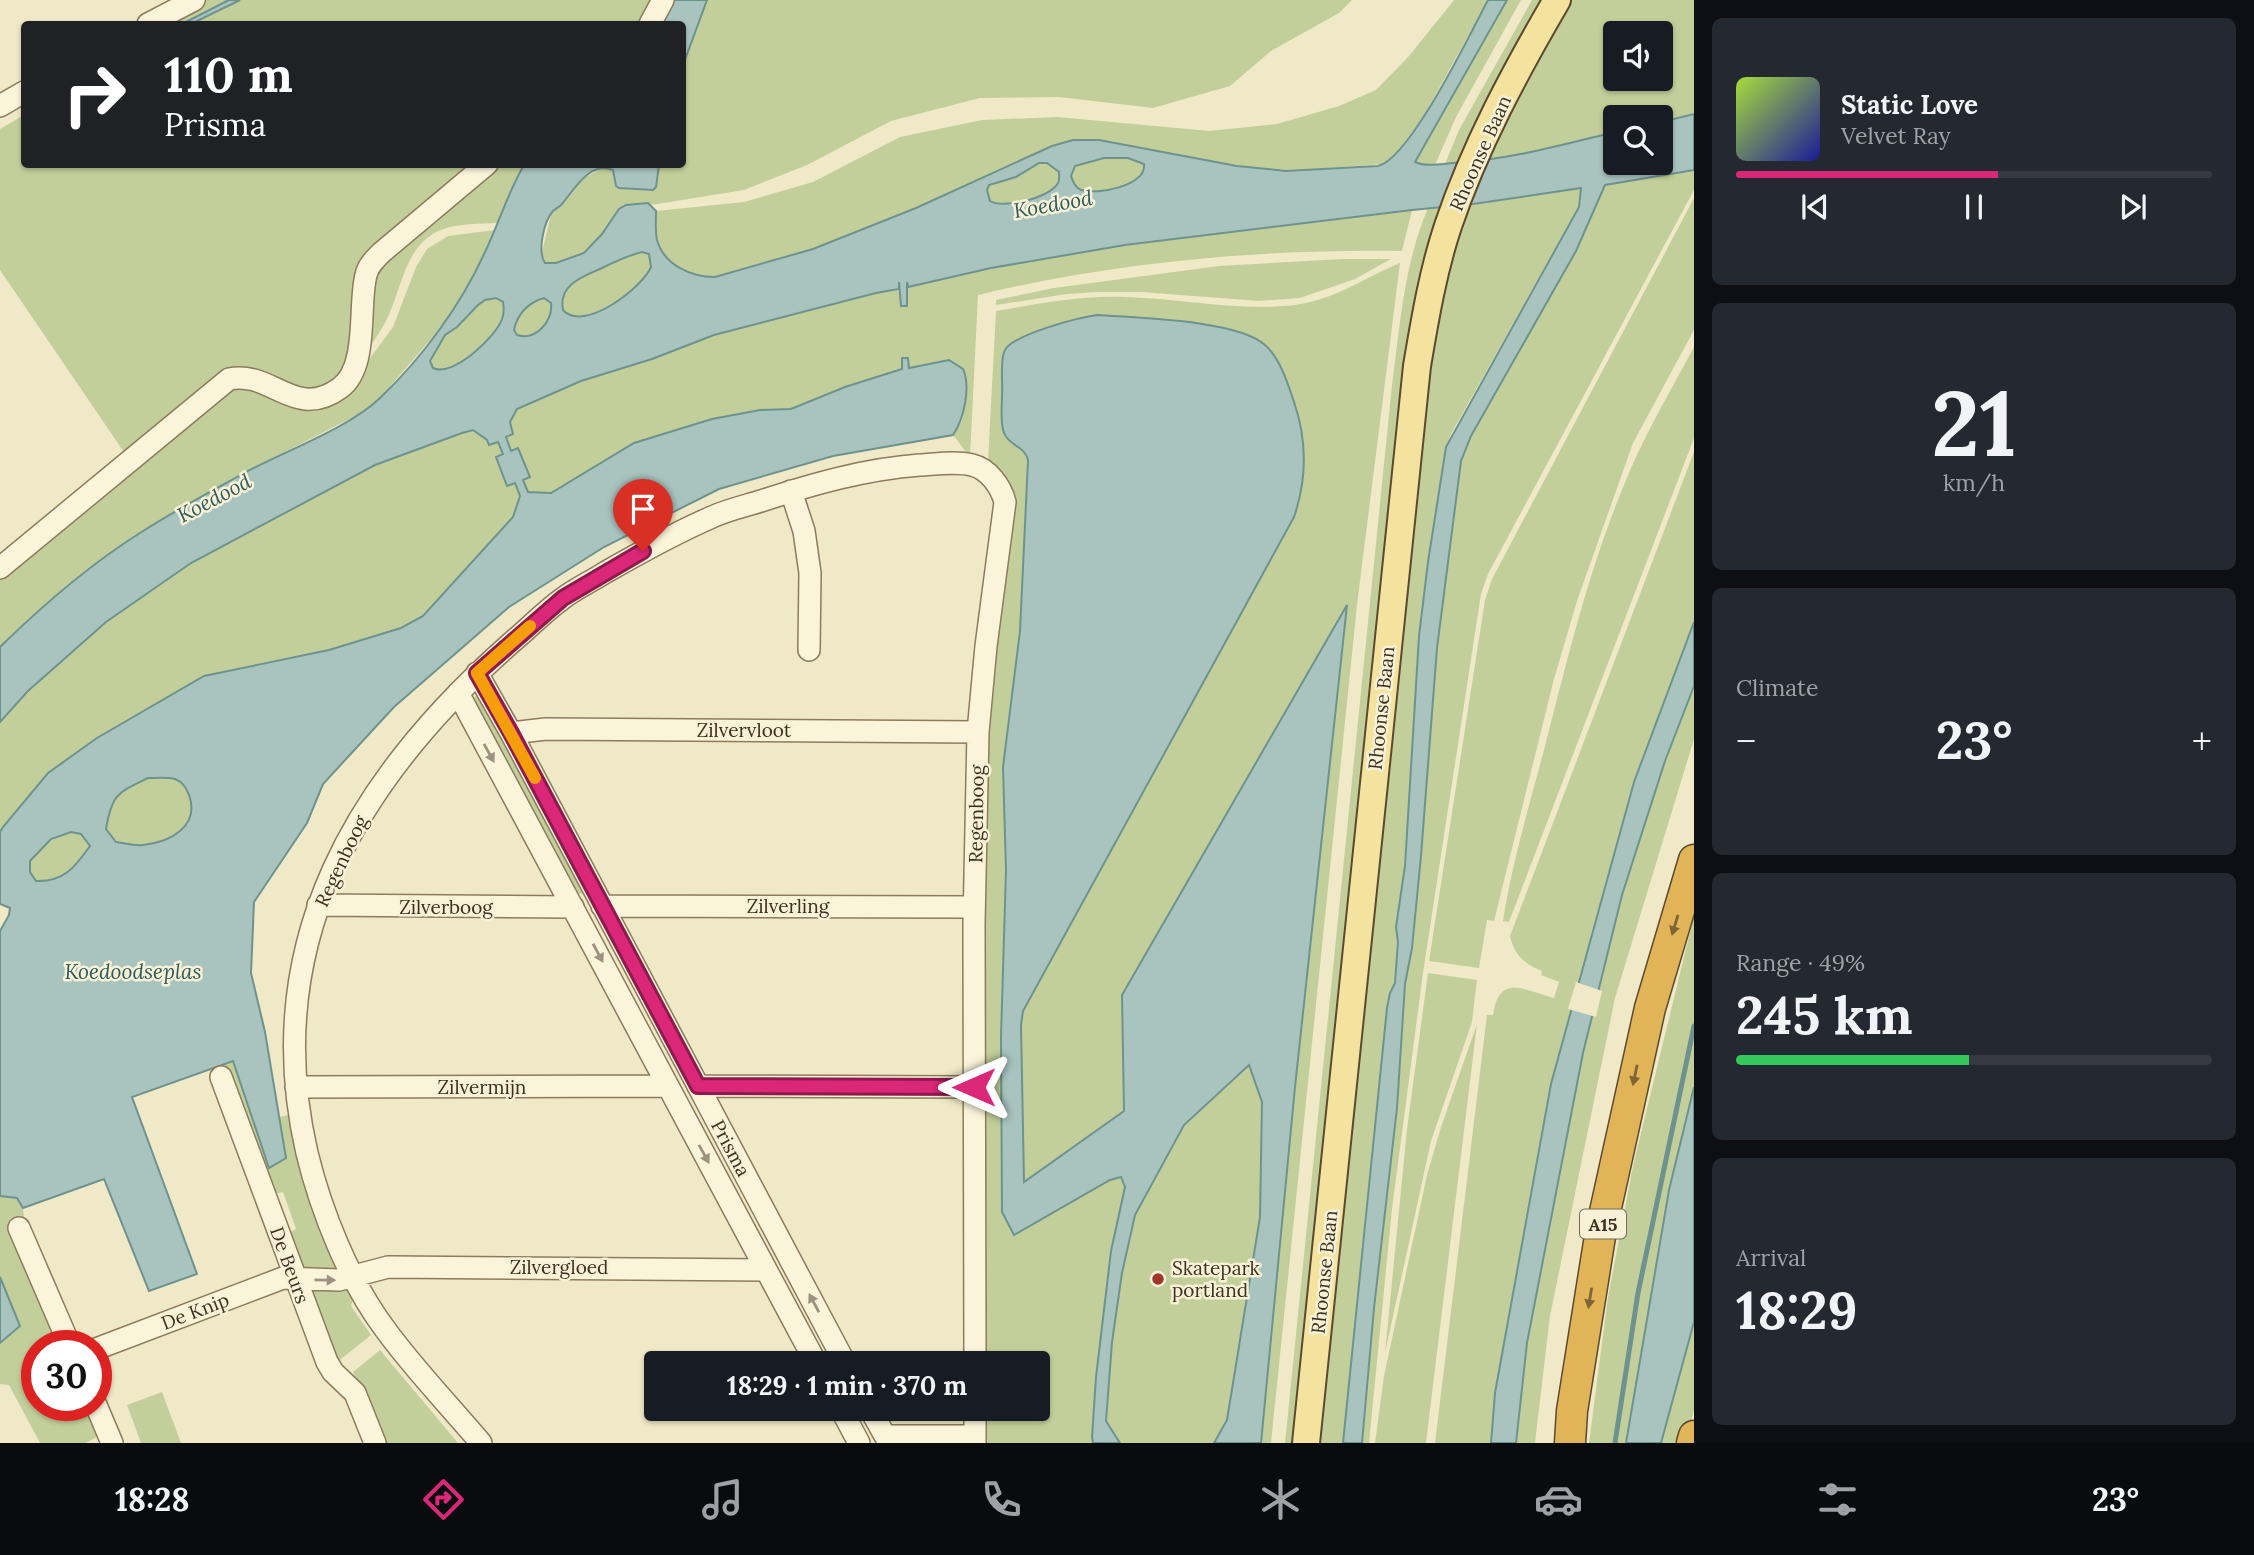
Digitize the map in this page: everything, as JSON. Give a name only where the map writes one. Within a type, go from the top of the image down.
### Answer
[{"type":"highway","name":"A15","points":[[1570,1443],[1572,1411],[1604,1217],[1650,1008],[1694,860]]},
{"type":"highway","points":[[1692,1443],[1694,1436]]},
{"type":"main road","name":"Rhoonse Baan","points":[[1306,1443],[1417,366],[1436,267],[1449,224],[1481,144],[1509,85],[1557,0]]},
{"type":"street","points":[[154,21],[194,0]]},
{"type":"street","points":[[652,21],[663,0]]},
{"type":"street","points":[[0,106],[21,95]]},
{"type":"street","points":[[0,568],[229,379],[248,378],[300,399],[309,400],[332,394],[345,384],[351,377],[359,342],[366,275],[370,264],[482,168]]},
{"type":"street","name":"Regenboog","points":[[481,1443],[386,1329],[354,1276],[334,1232],[313,1172],[296,1087],[295,1045],[300,988],[318,905],[342,851],[387,774],[440,709],[563,598],[663,539],[716,515],[835,478],[899,466],[940,463],[973,465],[994,480],[1003,492],[1006,512],[986,646],[978,732],[974,907],[975,1351]]},
{"type":"street","points":[[791,491],[804,531],[810,573],[809,650]]},
{"type":"street","name":"Prisma","points":[[477,673],[839,1351]]},
{"type":"street","name":"Prisma","points":[[458,693],[810,1351]]},
{"type":"street","name":"Zilvervloot","points":[[511,733],[546,729],[978,732]]},
{"type":"street","name":"Zilverboog","points":[[318,905],[573,907]]},
{"type":"street","name":"Zilverling","points":[[602,906],[974,907]]},
{"type":"street","name":"De Beurs","points":[[222,1077],[327,1362],[333,1372],[355,1393],[374,1443]]},
{"type":"street","name":"Zilvermijn","points":[[296,1087],[667,1086]]},
{"type":"street","points":[[698,1086],[974,1087]]},
{"type":"street","points":[[19,1228],[63,1330]]},
{"type":"street","name":"Zilvergloed","points":[[296,1279],[339,1280],[388,1267],[766,1270]]},
{"type":"street","name":"De Knip","points":[[112,1343],[283,1278],[296,1279]]},
{"type":"street","points":[[103,1421],[112,1443]]},
{"type":"street","points":[[847,1421],[859,1443]]},
{"type":"street","points":[[877,1421],[885,1436],[975,1440],[975,1421]]},
{"type":"green space","points":[[203,0],[229,0],[188,21],[164,21]]},
{"type":"green space","points":[[240,0],[658,0],[647,21],[197,21]]},
{"type":"green space","points":[[707,0],[1352,0],[1339,13],[1271,51],[1230,86],[1153,108],[1059,97],[980,98],[891,121],[807,165],[744,190],[651,205],[626,205],[619,209],[602,234],[584,253],[552,264],[545,263],[542,252],[551,214],[584,178],[601,169],[610,168],[615,174],[616,186],[656,187],[659,168],[686,168],[686,57]]},
{"type":"green space","points":[[1454,0],[1488,0],[1422,119],[1385,164],[1286,171],[1237,166],[1099,140],[1073,140],[1052,146],[916,208],[813,249],[715,277],[697,275],[672,263],[657,240],[656,211],[744,202],[813,182],[900,137],[982,120],[1058,117],[1209,131],[1277,124],[1339,106],[1376,90],[1409,56]]},
{"type":"green space","points":[[1507,0],[1521,0],[1456,117],[1435,165],[1415,162],[1419,152]]},
{"type":"green space","points":[[1532,0],[1545,0],[1460,163],[1445,164],[1459,130]]},
{"type":"green space","points":[[1568,0],[1694,0],[1694,114],[1673,119],[1673,105],[1603,105],[1603,135],[1487,162],[1510,106]]},
{"type":"green space","points":[[21,117],[21,168],[477,168],[383,246],[347,371],[318,395],[254,375],[128,458],[0,270],[0,129]]},
{"type":"green space","points":[[1104,158],[1135,159],[1144,164],[1143,172],[1130,183],[1109,190],[1088,191],[1077,187],[1071,176],[1075,166]]},
{"type":"green space","points":[[1039,163],[1047,163],[1059,172],[1051,190],[1038,197],[1006,203],[997,204],[990,201],[987,190],[989,185],[1013,178]]},
{"type":"green space","points":[[490,168],[522,168],[498,223],[450,227],[431,235],[420,245],[406,269],[385,323],[360,359],[371,275]]},
{"type":"green space","points":[[1694,170],[1694,190],[1488,574],[1481,594],[1423,973],[1392,1209],[1369,1443],[1362,1443],[1397,1108],[1405,984],[1412,948],[1421,856],[1437,648],[1461,461],[1471,436],[1576,251],[1605,185]]},
{"type":"green space","points":[[1581,188],[1579,206],[1446,447],[1419,636],[1405,866],[1396,927],[1398,942],[1395,983],[1387,1008],[1343,1443],[1316,1443],[1426,368],[1441,288],[1472,204]]},
{"type":"green space","points":[[1694,198],[1694,330],[1633,443],[1577,601],[1554,679],[1494,921],[1487,920],[1479,968],[1429,961],[1485,600],[1492,579]]},
{"type":"green space","points":[[1439,207],[1413,314],[1295,1443],[1285,1443],[1392,385],[1413,251],[1428,208]]},
{"type":"green space","points":[[1412,210],[1402,251],[1295,252],[1188,260],[1083,274],[978,295],[970,457],[953,435],[962,421],[967,381],[949,360],[909,368],[908,358],[903,369],[845,387],[791,409],[760,410],[712,419],[634,443],[551,493],[528,492],[523,480],[530,477],[518,448],[511,451],[505,437],[513,434],[510,422],[517,409],[581,381],[652,359],[714,335],[898,289],[899,282],[901,306],[907,305],[906,282],[908,287],[991,268],[1124,245]]},
{"type":"green space","points":[[495,230],[475,274],[444,324],[379,399],[357,415],[254,468],[139,533],[52,599],[0,647],[0,573],[228,384],[297,402],[354,380],[393,327],[416,267],[427,249],[448,236]]},
{"type":"green space","points":[[642,252],[649,254],[651,267],[625,296],[598,312],[584,316],[572,316],[563,310],[564,294],[573,283]]},
{"type":"green space","points":[[1391,259],[1355,279],[1300,298],[1259,301],[1141,292],[1098,292],[996,305],[996,300],[1054,288],[1219,266]]},
{"type":"green space","points":[[1400,263],[1357,605],[1271,1443],[1261,1443],[1295,1087],[1347,607],[1122,995],[1124,1111],[1024,1182],[1023,1011],[1294,517],[1304,469],[1302,431],[1288,386],[1265,344],[1253,337],[1203,324],[1083,317],[1009,345],[1017,446],[1025,451],[1028,460],[1020,631],[1006,736],[1006,870],[1001,1037],[1002,1212],[1015,1234],[1110,1180],[1121,1176],[1125,1187],[1111,1251],[1096,1378],[1093,1443],[985,1443],[985,1421],[1050,1421],[1050,1351],[985,1351],[985,752],[1008,538],[988,461],[996,311],[1091,297],[1145,298],[1263,307],[1306,303],[1331,296]]},
{"type":"green space","points":[[544,298],[551,303],[546,323],[537,333],[517,336],[514,330],[521,314]]},
{"type":"green space","points":[[500,299],[503,309],[501,321],[493,333],[470,356],[457,364],[444,369],[434,369],[430,361],[445,335],[457,327],[481,302]]},
{"type":"green space","points":[[1694,347],[1694,438],[1509,922],[1503,921],[1521,835],[1588,586],[1610,521],[1638,453]]},
{"type":"green space","points":[[473,430],[487,440],[497,441],[503,454],[496,458],[507,486],[515,483],[520,496],[513,517],[423,616],[401,628],[329,650],[260,663],[97,738],[48,773],[0,832],[0,722],[21,699],[90,636],[165,580],[251,529],[391,459],[431,442]]},
{"type":"green space","points":[[1694,452],[1694,622],[1634,782],[1551,1084],[1495,1393],[1491,1443],[1435,1443],[1487,1015],[1493,1015],[1501,993],[1508,989],[1524,989],[1554,998],[1559,982],[1541,975],[1542,971],[1521,958],[1510,936]]},
{"type":"green space","points":[[1694,686],[1694,739],[1615,998],[1550,1316],[1535,1443],[1516,1443],[1527,1343],[1583,1053],[1622,895],[1665,761]]},
{"type":"green space","points":[[481,691],[588,893],[573,894],[470,701]]},
{"type":"green space","points":[[148,778],[172,778],[184,786],[191,806],[187,824],[173,836],[153,843],[115,843],[106,829],[114,801],[129,787]]},
{"type":"green space","points":[[71,832],[81,834],[90,846],[68,872],[54,879],[36,881],[30,872],[30,861],[51,838]]},
{"type":"green space","points":[[1694,916],[1694,1410],[1685,1443],[1589,1443],[1608,1297],[1633,1166]]},
{"type":"green space","points":[[1428,973],[1477,980],[1472,1022],[1431,1141],[1385,1353],[1407,1129]]},
{"type":"green space","points":[[1477,1024],[1426,1443],[1375,1443],[1384,1376],[1427,1175]]},
{"type":"green space","points":[[233,1060],[286,1158],[279,1117],[294,1114],[339,1263],[335,1273],[302,1273],[286,1234],[296,1229],[283,1192],[271,1195],[209,1069]]},
{"type":"green space","points":[[1248,1065],[1262,1102],[1260,1217],[1227,1421],[1214,1443],[1120,1443],[1106,1421],[1112,1342],[1122,1273],[1135,1215],[1184,1125]]},
{"type":"green space","points":[[0,1196],[17,1198],[23,1208],[24,1217],[12,1221],[57,1330],[21,1330],[21,1407],[9,1385],[0,1384],[0,1343],[20,1325],[0,1277]]},
{"type":"green space","points":[[347,1288],[353,1299],[351,1306],[371,1335],[336,1363],[308,1296],[311,1289]]},
{"type":"green space","points":[[380,1350],[458,1443],[382,1443],[353,1372]]},
{"type":"green space","points":[[162,1392],[181,1443],[141,1443],[127,1405]]},
{"type":"green space","points":[[28,1421],[97,1421],[102,1434],[86,1443],[40,1443]]},
{"type":"water","points":[[229,0],[240,0],[197,21],[188,21]]},
{"type":"water","points":[[674,0],[707,0],[686,57],[686,21],[663,21]]},
{"type":"water","points":[[1488,0],[1507,0],[1415,162],[1434,165],[1494,159],[1603,135],[1603,175],[1664,175],[1605,185],[1576,251],[1471,436],[1461,461],[1437,648],[1421,856],[1412,948],[1405,984],[1397,1108],[1362,1443],[1343,1443],[1387,1008],[1395,983],[1398,942],[1396,927],[1405,866],[1419,636],[1446,447],[1579,207],[1581,188],[1473,204],[1125,245],[991,268],[908,287],[907,282],[907,306],[901,306],[899,282],[899,289],[714,335],[652,359],[581,381],[517,409],[510,422],[513,434],[506,437],[511,451],[518,448],[530,477],[523,480],[528,492],[551,493],[634,443],[712,419],[760,410],[791,409],[845,387],[902,369],[902,358],[908,358],[909,368],[949,360],[963,369],[966,385],[963,412],[953,435],[833,456],[719,489],[604,547],[509,607],[394,707],[323,784],[307,823],[254,902],[251,973],[265,1032],[286,1158],[269,1168],[233,1061],[132,1097],[197,1274],[149,1291],[104,1179],[23,1208],[17,1198],[0,1196],[0,931],[10,908],[0,904],[0,832],[3,827],[48,773],[97,738],[204,676],[329,650],[401,628],[423,616],[513,517],[520,496],[515,483],[507,486],[496,457],[503,454],[498,442],[489,445],[487,440],[473,430],[462,433],[375,465],[191,563],[106,622],[28,691],[0,722],[0,647],[67,586],[121,545],[246,472],[334,429],[380,398],[426,348],[453,311],[485,252],[522,168],[604,168],[583,178],[553,211],[543,236],[542,251],[545,263],[556,263],[584,253],[602,234],[619,209],[626,205],[648,203],[656,211],[657,240],[672,263],[697,275],[715,277],[813,249],[916,208],[1052,146],[1073,140],[1099,140],[1237,166],[1286,171],[1378,166],[1391,158],[1406,142],[1439,92]],"holes":[[[1104,158],[1128,158],[1144,164],[1143,172],[1138,178],[1120,187],[1098,191],[1081,190],[1071,176],[1075,166]],[[1039,163],[1047,163],[1059,172],[1059,182],[1053,188],[1026,201],[1005,204],[990,201],[987,190],[989,185],[1016,177]],[[642,252],[649,254],[651,267],[625,296],[598,312],[584,316],[572,316],[563,310],[564,294],[573,283],[631,255]],[[496,298],[503,302],[503,315],[498,327],[483,345],[462,362],[441,370],[433,368],[430,361],[445,335],[457,327],[478,305],[485,300]],[[544,298],[551,303],[549,316],[542,328],[531,335],[517,335],[514,330],[524,309]],[[148,778],[178,780],[189,795],[191,806],[187,824],[173,836],[153,843],[136,845],[116,842],[106,829],[111,808],[118,796]],[[71,832],[81,834],[90,846],[68,872],[54,879],[36,881],[30,872],[30,861],[51,839]]]},
{"type":"water","points":[[1694,114],[1694,170],[1673,174],[1673,119]]},
{"type":"water","points":[[604,168],[659,168],[656,187],[653,190],[616,186],[613,170]]},
{"type":"water","points":[[1098,315],[1211,325],[1252,337],[1265,345],[1283,372],[1298,416],[1303,445],[1303,474],[1294,517],[1023,1011],[1024,1182],[1124,1111],[1122,995],[1347,605],[1295,1087],[1261,1443],[1214,1443],[1227,1420],[1260,1217],[1262,1102],[1249,1065],[1184,1125],[1135,1215],[1122,1273],[1112,1342],[1106,1421],[1120,1443],[1093,1443],[1092,1437],[1096,1377],[1111,1251],[1125,1187],[1121,1177],[1110,1180],[1014,1235],[1002,1212],[1001,1037],[1006,870],[1003,767],[1020,631],[1028,460],[1024,452],[1009,441],[1003,429],[1002,362],[1004,352],[1018,339],[1062,323]]},
{"type":"water","points":[[1694,622],[1694,686],[1665,761],[1622,895],[1583,1053],[1527,1343],[1516,1443],[1491,1443],[1495,1393],[1551,1084],[1634,782]]},
{"type":"water","points":[[1694,1087],[1694,1322],[1661,1443],[1626,1443],[1669,1190]]},
{"type":"water","points":[[0,1277],[20,1326],[0,1343]]},
{"type":"pier","points":[[1576,982],[1602,991],[1596,1017],[1568,1009]]},
{"type":"waterway","points":[[1615,1443],[1638,1293],[1694,1026]]},
{"type":"slow traffic","points":[[530,626],[477,673],[535,778]]},
{"type":"place","name":"Skatepark portland","points":[[1158,1279]]},
{"type":"route","points":[[643,551],[563,598],[477,673],[698,1086],[974,1087]]},
{"type":"water label","name":"Koedood","points":[[1053,204]]},
{"type":"water label","name":"Koedood","points":[[214,498]]},
{"type":"water label","name":"Koedoodseplas","points":[[133,971]]}]
